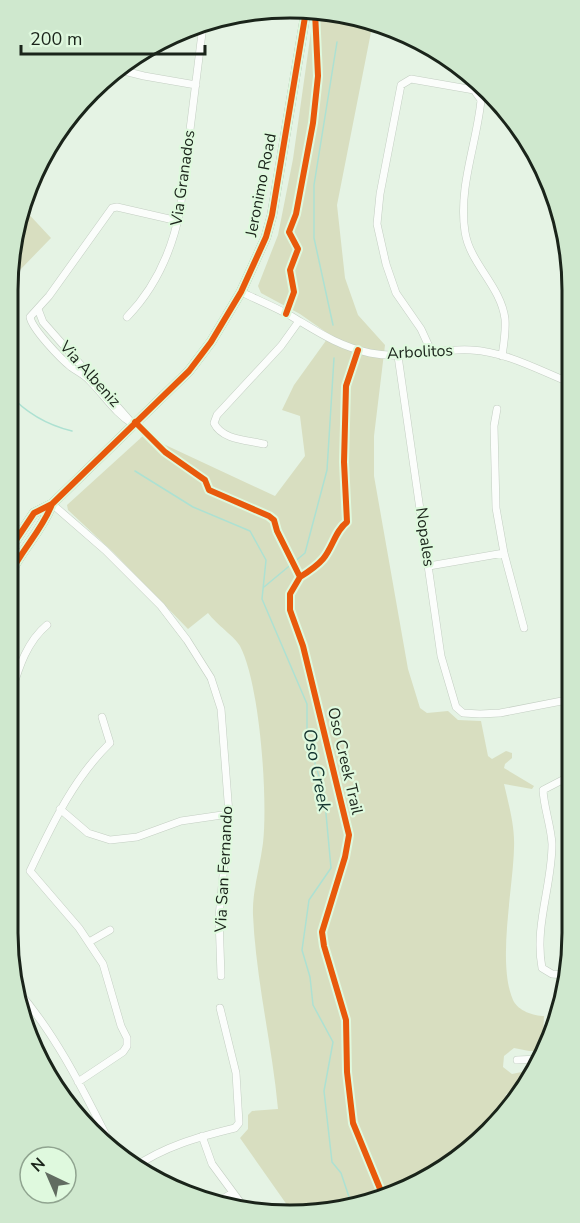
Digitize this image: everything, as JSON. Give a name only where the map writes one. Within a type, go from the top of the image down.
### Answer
[{"type":"main road","name":"Jeronimo Road","points":[[18,537],[34,513],[52,504],[189,371],[211,342],[242,292],[266,237],[272,215],[305,19]]},
{"type":"main road","name":"Jeronimo Road","points":[[18,558],[46,520],[52,504]]},
{"type":"street","name":"Via Granados","points":[[127,317],[144,298],[164,265],[178,221],[202,32]]},
{"type":"street","points":[[127,72],[196,85]]},
{"type":"street","points":[[432,353],[425,336],[396,293],[386,264],[377,224],[380,194],[401,85],[411,78],[474,90],[480,96],[480,109],[466,185],[465,231],[470,250],[500,302],[505,317],[502,356]]},
{"type":"street","points":[[38,309],[112,208],[117,207],[178,221]]},
{"type":"street","name":"Arbolitos","points":[[242,292],[299,321],[327,339],[347,347],[370,353],[398,356],[473,350],[520,361],[562,379]]},
{"type":"street","name":"Via Albeniz","points":[[38,309],[43,322],[133,424]]},
{"type":"street","name":"Via Albeniz","points":[[38,309],[30,320],[50,345],[70,367],[90,380],[122,417],[133,424]]},
{"type":"street","points":[[264,444],[225,435],[218,431],[214,423],[217,415],[281,346],[299,321]]},
{"type":"street","points":[[50,345],[58,338]]},
{"type":"street","name":"Nopales","points":[[398,356],[441,656],[456,707],[463,713],[500,713],[562,701]]},
{"type":"street","points":[[497,409],[494,426],[496,508],[504,553],[524,628]]},
{"type":"street","name":"Via San Fernando","points":[[52,504],[105,549],[161,606],[187,640],[211,678],[221,709],[229,814],[219,917],[221,976]]},
{"type":"street","points":[[429,566],[504,553]]},
{"type":"street","points":[[18,672],[33,640],[46,625]]},
{"type":"street","points":[[78,1083],[123,1052],[128,1046],[127,1038],[103,964],[79,928],[30,871],[60,809],[84,771],[110,744],[102,717]]},
{"type":"street","points":[[559,975],[552,974],[542,968],[540,930],[552,843],[543,802],[543,790],[562,780]]},
{"type":"street","points":[[60,809],[88,833],[110,840],[137,837],[181,821],[229,814]]},
{"type":"street","points":[[89,942],[110,930]]},
{"type":"street","points":[[26,1001],[59,1046],[103,1130]]},
{"type":"street","points":[[143,1161],[178,1143],[235,1128],[240,1116],[236,1073],[220,1008]]},
{"type":"street","points":[[517,1060],[531,1059]]},
{"type":"street","points":[[202,1136],[212,1164],[238,1200]]},
{"type":"street","points":[[225,1197],[232,1192]]},
{"type":"green space","points":[[313,19],[343,23],[371,30],[337,205],[345,278],[358,315],[385,345],[374,436],[374,476],[408,669],[420,708],[427,713],[448,711],[458,720],[481,721],[488,756],[492,759],[506,751],[512,753],[512,758],[504,768],[534,786],[532,789],[504,784],[514,840],[506,967],[508,985],[515,1004],[527,1012],[544,1016],[543,1032],[535,1051],[514,1048],[504,1056],[503,1067],[512,1074],[524,1071],[495,1112],[456,1149],[426,1169],[377,1191],[326,1203],[290,1205],[287,1205],[240,1138],[248,1129],[248,1115],[252,1111],[278,1109],[253,915],[263,843],[264,799],[261,742],[253,687],[247,664],[238,642],[208,613],[188,629],[113,552],[68,510],[67,505],[144,435],[275,496],[305,456],[300,416],[282,410],[294,385],[330,335],[300,314],[261,293],[258,286],[278,235],[293,159]]},
{"type":"green space","points":[[29,214],[51,238],[19,271],[20,254]]},
{"type":"waterway","points":[[333,325],[314,238],[314,185],[337,42]]},
{"type":"waterway","points":[[264,587],[305,553],[327,470],[334,358]]},
{"type":"waterway","name":"Oso Creek","points":[[18,402],[37,417],[72,431]]},
{"type":"waterway","name":"Oso Creek","points":[[135,471],[193,507],[250,531],[266,560],[262,599],[307,704],[307,738],[324,792],[331,868],[309,900],[302,950],[310,977],[313,1005],[333,1042],[324,1091],[332,1162],[341,1173],[349,1198]]},
{"type":"cycle path","points":[[18,537],[34,513],[52,504],[189,371],[211,342],[241,292],[266,237],[272,215],[305,19]]},
{"type":"cycle path","points":[[286,314],[294,292],[290,270],[298,249],[289,232],[296,214],[313,123],[318,76],[315,19]]},
{"type":"cycle path","points":[[300,577],[323,559],[347,522],[344,462],[346,386],[358,350]]},
{"type":"cycle path","name":"Oso Creek Trail","points":[[135,422],[165,452],[205,480],[209,490],[274,520],[277,531],[300,577],[290,594],[290,610],[303,646],[349,835],[345,857],[322,932],[346,1020],[347,1072],[353,1123],[380,1190]]},
{"type":"cycle path","points":[[18,561],[43,523],[52,504]]}]
